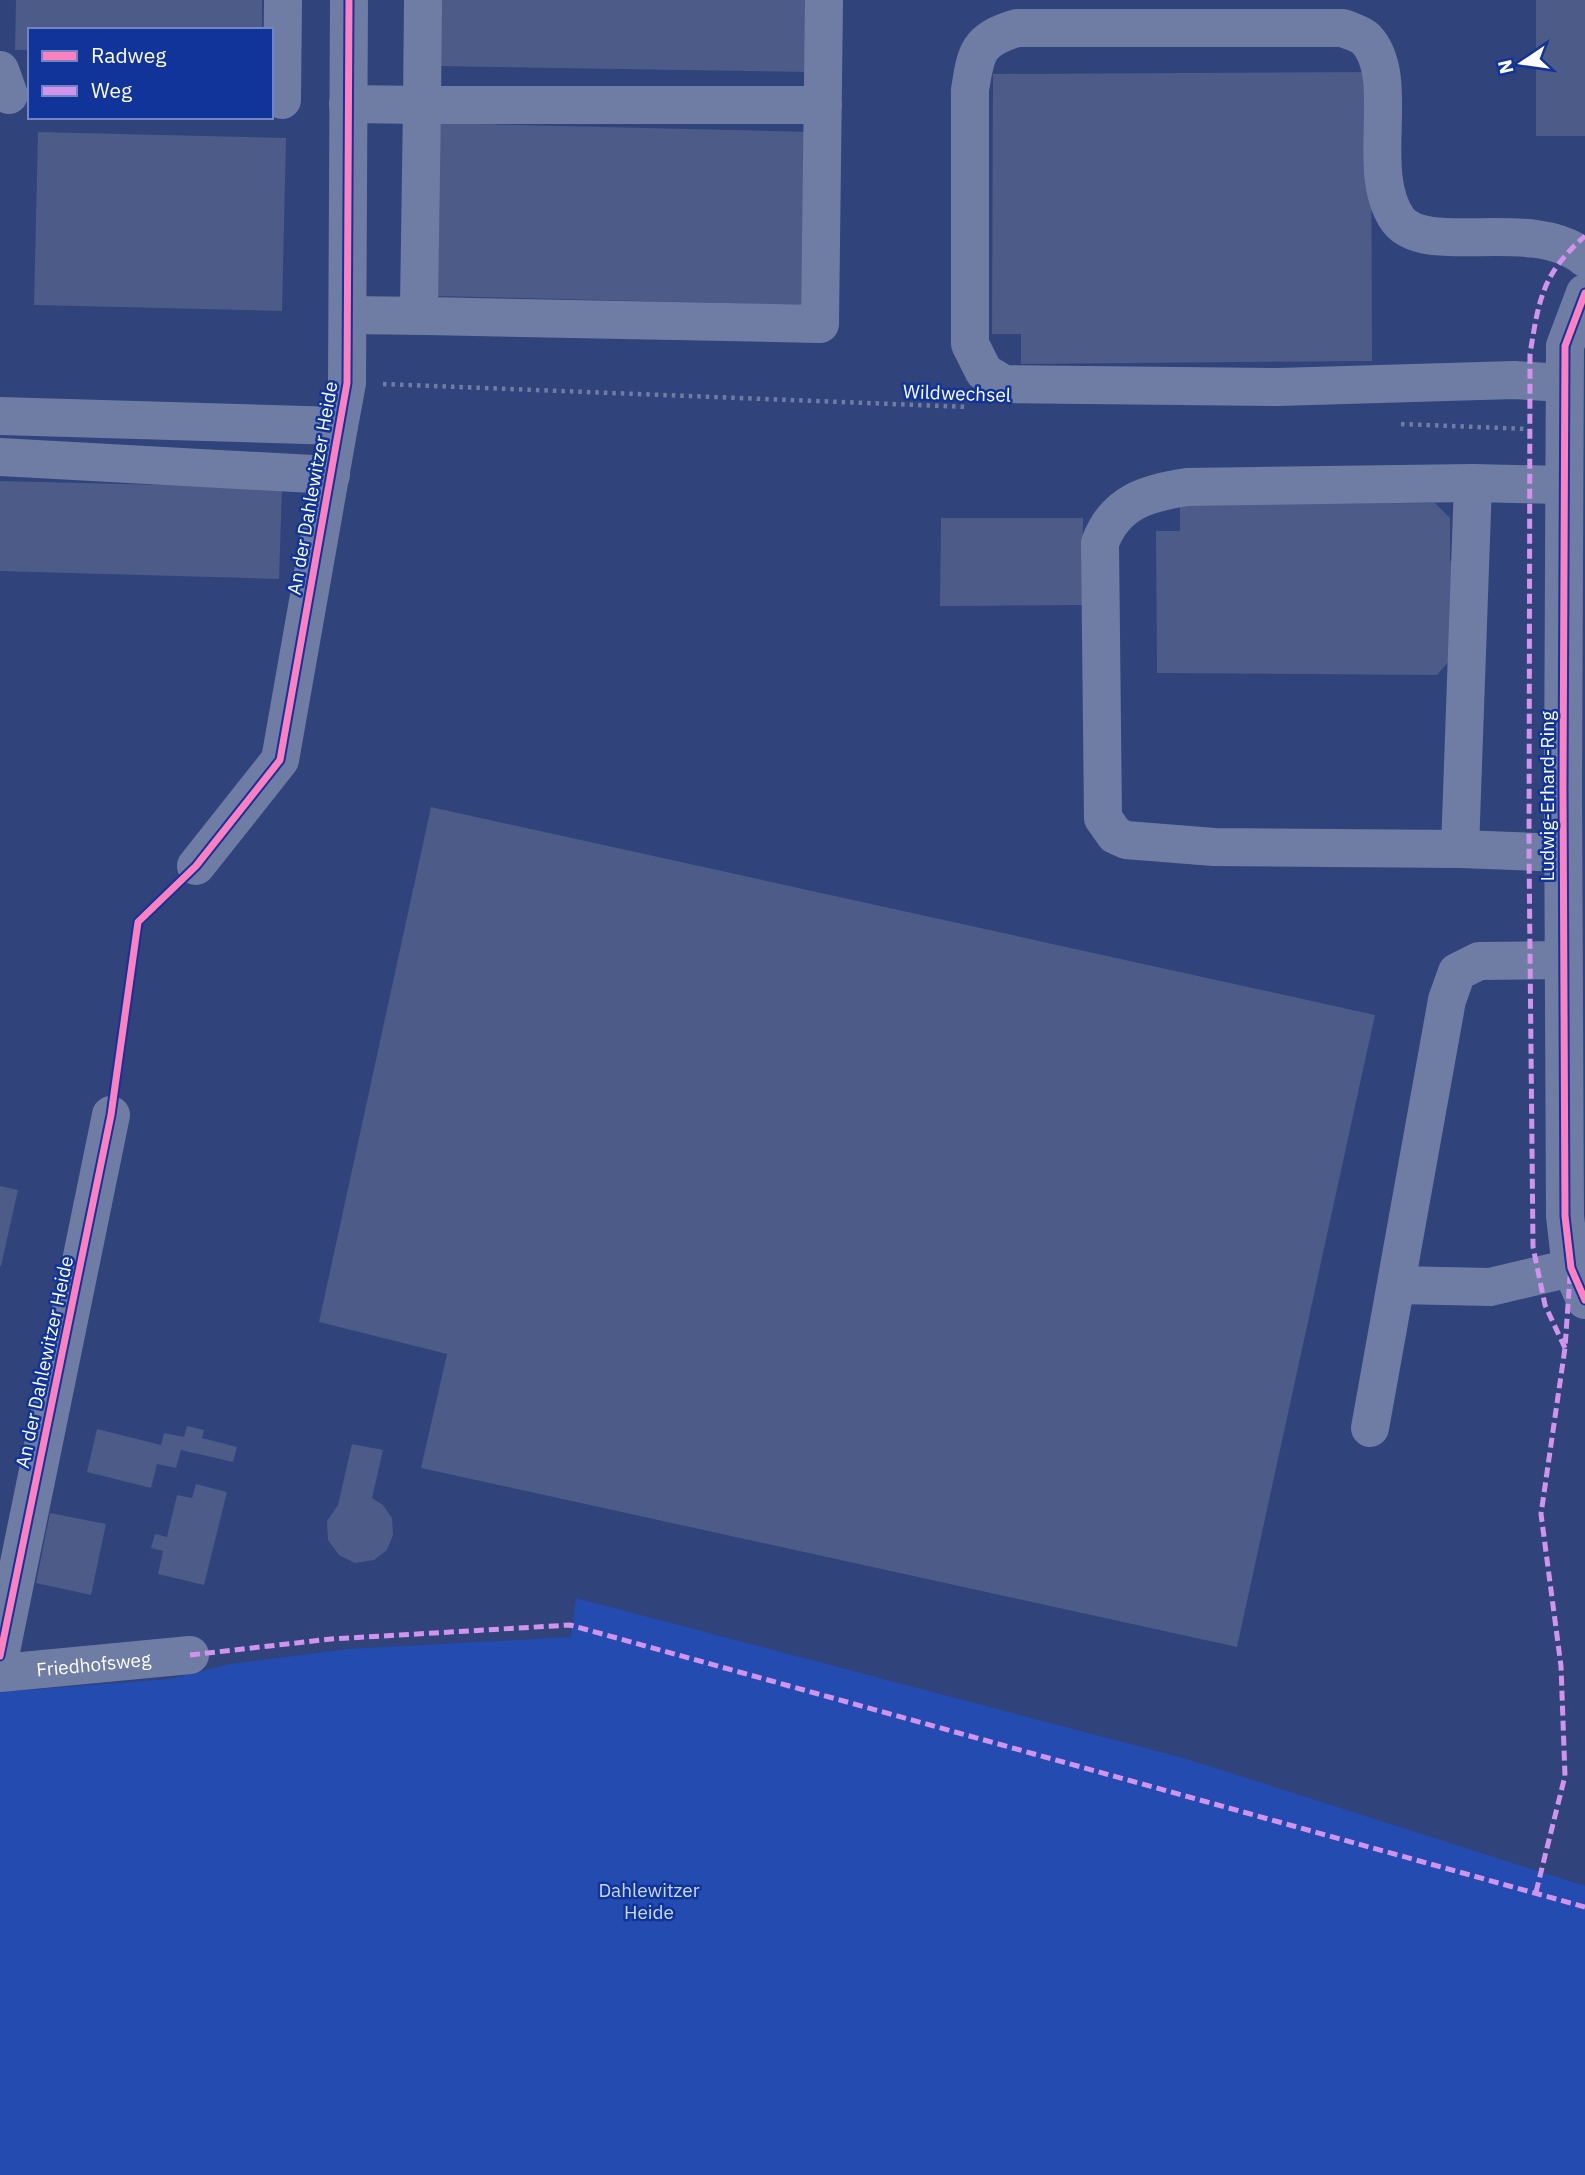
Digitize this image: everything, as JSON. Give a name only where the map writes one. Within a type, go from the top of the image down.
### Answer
[{"type":"street","points":[[282,100],[283,0]]},
{"type":"street","name":"An der Dahlewitzer Heide","points":[[196,866],[280,760],[340,426],[347,383],[349,0]]},
{"type":"street","points":[[423,0],[419,306],[427,316]]},
{"type":"street","points":[[348,315],[820,324],[824,0]]},
{"type":"street","points":[[1564,383],[1514,380],[1278,387],[1004,384],[984,372],[970,344],[970,90],[976,54],[991,36],[1017,28],[1343,28],[1366,38],[1380,63],[1384,191],[1399,221],[1422,237],[1534,236],[1572,247],[1585,258]]},
{"type":"street","points":[[348,104],[823,106]]},
{"type":"street","name":"Ludwig-Erhard-Ring","points":[[1578,1284],[1566,1216],[1563,853],[1574,619],[1570,457],[1564,383],[1565,346],[1585,293]]},
{"type":"street","points":[[0,416],[340,426]]},
{"type":"street","points":[[0,457],[331,475]]},
{"type":"street","points":[[1563,853],[1460,849],[1214,848],[1126,840],[1115,835],[1103,818],[1100,544],[1117,513],[1134,500],[1154,492],[1187,487],[1473,483],[1570,457]]},
{"type":"street","points":[[1460,849],[1473,483]]},
{"type":"street","points":[[1370,1428],[1447,1000],[1457,972],[1479,961],[1563,960]]},
{"type":"street","name":"An der Dahlewitzer Heide","points":[[0,1656],[111,1115]]},
{"type":"street","points":[[1397,1285],[1490,1287],[1578,1284]]},
{"type":"street","name":"Friedhofsweg","points":[[0,1673],[190,1655]]},
{"type":"path","points":[[1390,424],[1570,457]]},
{"type":"green space","name":"Dahlewitzer Heide","points":[[576,1598],[1187,1759],[1585,1886],[1585,2175],[0,2175],[0,1692],[170,1679],[230,1664],[349,1649],[571,1637]]},
{"type":"building","points":[[16,0],[262,0],[262,28],[28,28],[28,50],[15,50]]},
{"type":"building","points":[[438,0],[812,0],[811,72],[437,66]]},
{"type":"building","points":[[1536,0],[1585,0],[1585,136],[1536,136]]},
{"type":"building","points":[[1371,72],[1372,361],[1021,364],[1021,334],[992,334],[993,74]]},
{"type":"building","points":[[438,123],[812,132],[808,305],[434,296]]},
{"type":"building","points":[[38,132],[286,138],[282,311],[34,305]]},
{"type":"building","points":[[0,481],[282,488],[279,579],[0,571]]},
{"type":"building","points":[[1435,503],[1450,518],[1450,560],[1456,569],[1450,660],[1437,675],[1157,673],[1156,531],[1180,531],[1180,504]]},
{"type":"building","points":[[941,518],[1083,518],[1082,605],[940,606]]},
{"type":"building","points":[[431,807],[1375,1015],[1237,1647],[421,1468],[447,1354],[319,1322]]},
{"type":"building","points":[[0,1186],[18,1190],[1,1266],[0,1266]]},
{"type":"building","points":[[187,1426],[204,1430],[202,1438],[237,1447],[233,1462],[181,1450],[176,1468],[157,1464],[151,1488],[87,1472],[97,1429],[161,1445],[164,1433],[184,1437]]},
{"type":"building","points":[[352,1444],[383,1450],[372,1498],[383,1505],[392,1518],[393,1535],[387,1550],[374,1560],[355,1563],[339,1555],[328,1540],[327,1521],[338,1505]]},
{"type":"building","points":[[196,1484],[227,1492],[204,1585],[158,1574],[163,1551],[151,1548],[155,1534],[167,1537],[177,1495],[192,1498]]},
{"type":"building","points":[[50,1513],[106,1524],[91,1595],[36,1583]]},
{"type":"marked path","points":[[1565,1348],[1545,1305],[1533,1247],[1529,852],[1530,354],[1540,303],[1551,276],[1585,236]]},
{"type":"marked path","points":[[1536,1892],[1565,1776],[1561,1666],[1541,1514],[1565,1348],[1570,1276]]},
{"type":"marked path","points":[[190,1655],[331,1639],[570,1625],[1585,1907]]},
{"type":"cycle path","points":[[0,1656],[111,1115],[138,922],[196,866],[280,760],[347,383],[349,0]]},
{"type":"cycle path","points":[[1585,293],[1565,346],[1563,788],[1565,1216],[1571,1268],[1585,1300]]}]
